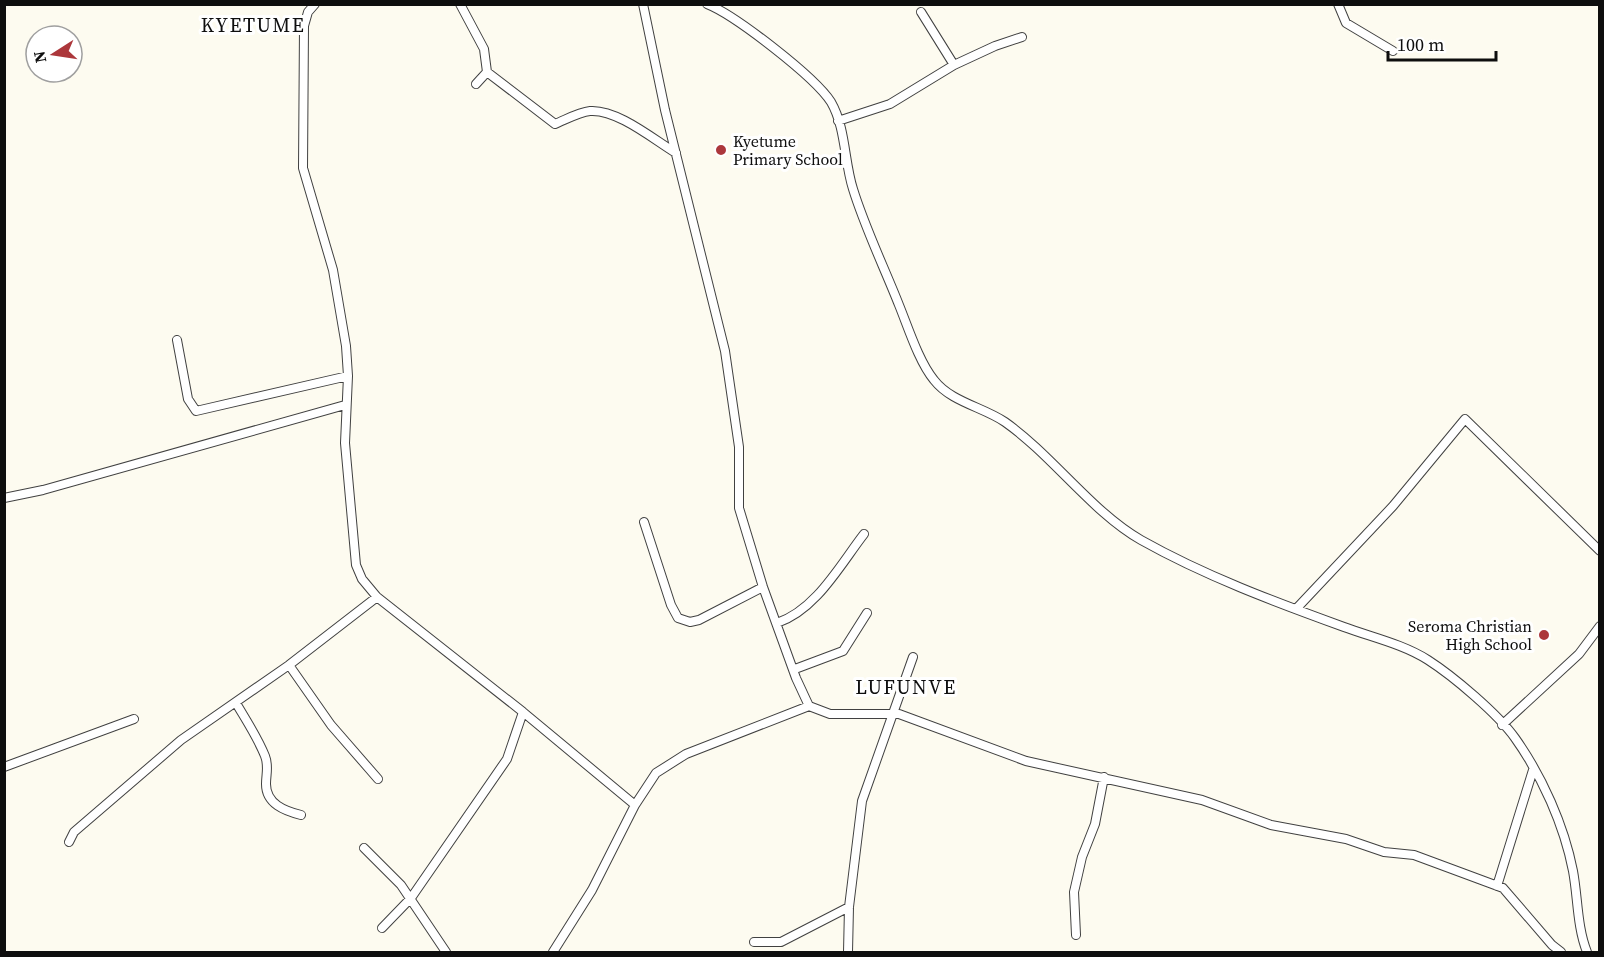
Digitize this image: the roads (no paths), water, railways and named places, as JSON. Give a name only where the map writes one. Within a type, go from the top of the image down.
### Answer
[{"type":"street","points":[[315,4],[308,12],[304,26],[303,168],[333,270],[340,308],[348,376],[345,443],[356,565],[362,579],[377,597],[523,712],[634,805]]},
{"type":"street","points":[[460,4],[484,50],[487,72],[555,124],[590,111],[622,117],[639,131],[676,153]]},
{"type":"street","points":[[643,4],[676,153],[725,351],[739,447],[738,508],[763,587],[795,669],[796,678],[809,706]]},
{"type":"street","points":[[707,4],[723,11],[747,27],[804,75],[830,102],[838,121],[853,189],[913,339],[934,381],[957,398],[1003,420],[1047,456],[1091,500],[1137,538],[1213,577],[1426,659],[1470,694],[1514,736],[1533,770],[1565,840],[1573,871],[1582,940],[1587,952]]},
{"type":"street","points":[[1338,4],[1347,23],[1393,51]]},
{"type":"street","points":[[921,12],[954,65]]},
{"type":"street","points":[[838,121],[890,105],[954,65],[995,46],[1022,38]]},
{"type":"street","points":[[476,84],[487,72]]},
{"type":"street","points":[[177,340],[188,399],[196,411],[348,376]]},
{"type":"street","points":[[4,498],[43,490],[345,405]]},
{"type":"street","points":[[1296,609],[1393,506],[1465,419],[1599,551]]},
{"type":"street","points":[[644,522],[670,605],[678,618],[690,622],[699,620],[763,587]]},
{"type":"street","points":[[777,622],[796,615],[808,604],[864,534]]},
{"type":"street","points":[[69,842],[74,832],[181,740],[289,665],[377,597]]},
{"type":"street","points":[[795,669],[843,651],[867,613]]},
{"type":"street","points":[[1502,725],[1579,654],[1599,626]]},
{"type":"street","points":[[848,952],[849,907],[862,801],[890,714],[913,657]]},
{"type":"street","points":[[289,665],[331,725],[378,779]]},
{"type":"street","points":[[236,703],[265,754],[268,764],[266,786],[269,797],[277,806],[302,815]]},
{"type":"street","points":[[553,952],[592,890],[634,805],[656,773],[686,754],[809,706],[830,714],[899,714],[1026,761],[1202,800],[1271,825],[1346,839],[1384,852],[1414,855],[1503,888],[1561,952]]},
{"type":"street","points":[[382,928],[411,898],[507,759],[523,712]]},
{"type":"street","points":[[4,767],[134,719]]},
{"type":"street","points":[[1497,886],[1533,770]]},
{"type":"street","points":[[1076,935],[1074,892],[1082,857],[1095,824],[1104,777]]},
{"type":"street","points":[[364,848],[391,872],[446,952]]},
{"type":"street","points":[[754,942],[781,942],[849,907]]},
{"type":"place","name":"Kyetume Primary School","points":[[721,150]]},
{"type":"place","name":"Seroma Christian High School","points":[[1544,635]]},
{"type":"district","name":"KYETUME","points":[[253,25]]},
{"type":"district","name":"LUFUNVE","points":[[906,687]]}]
